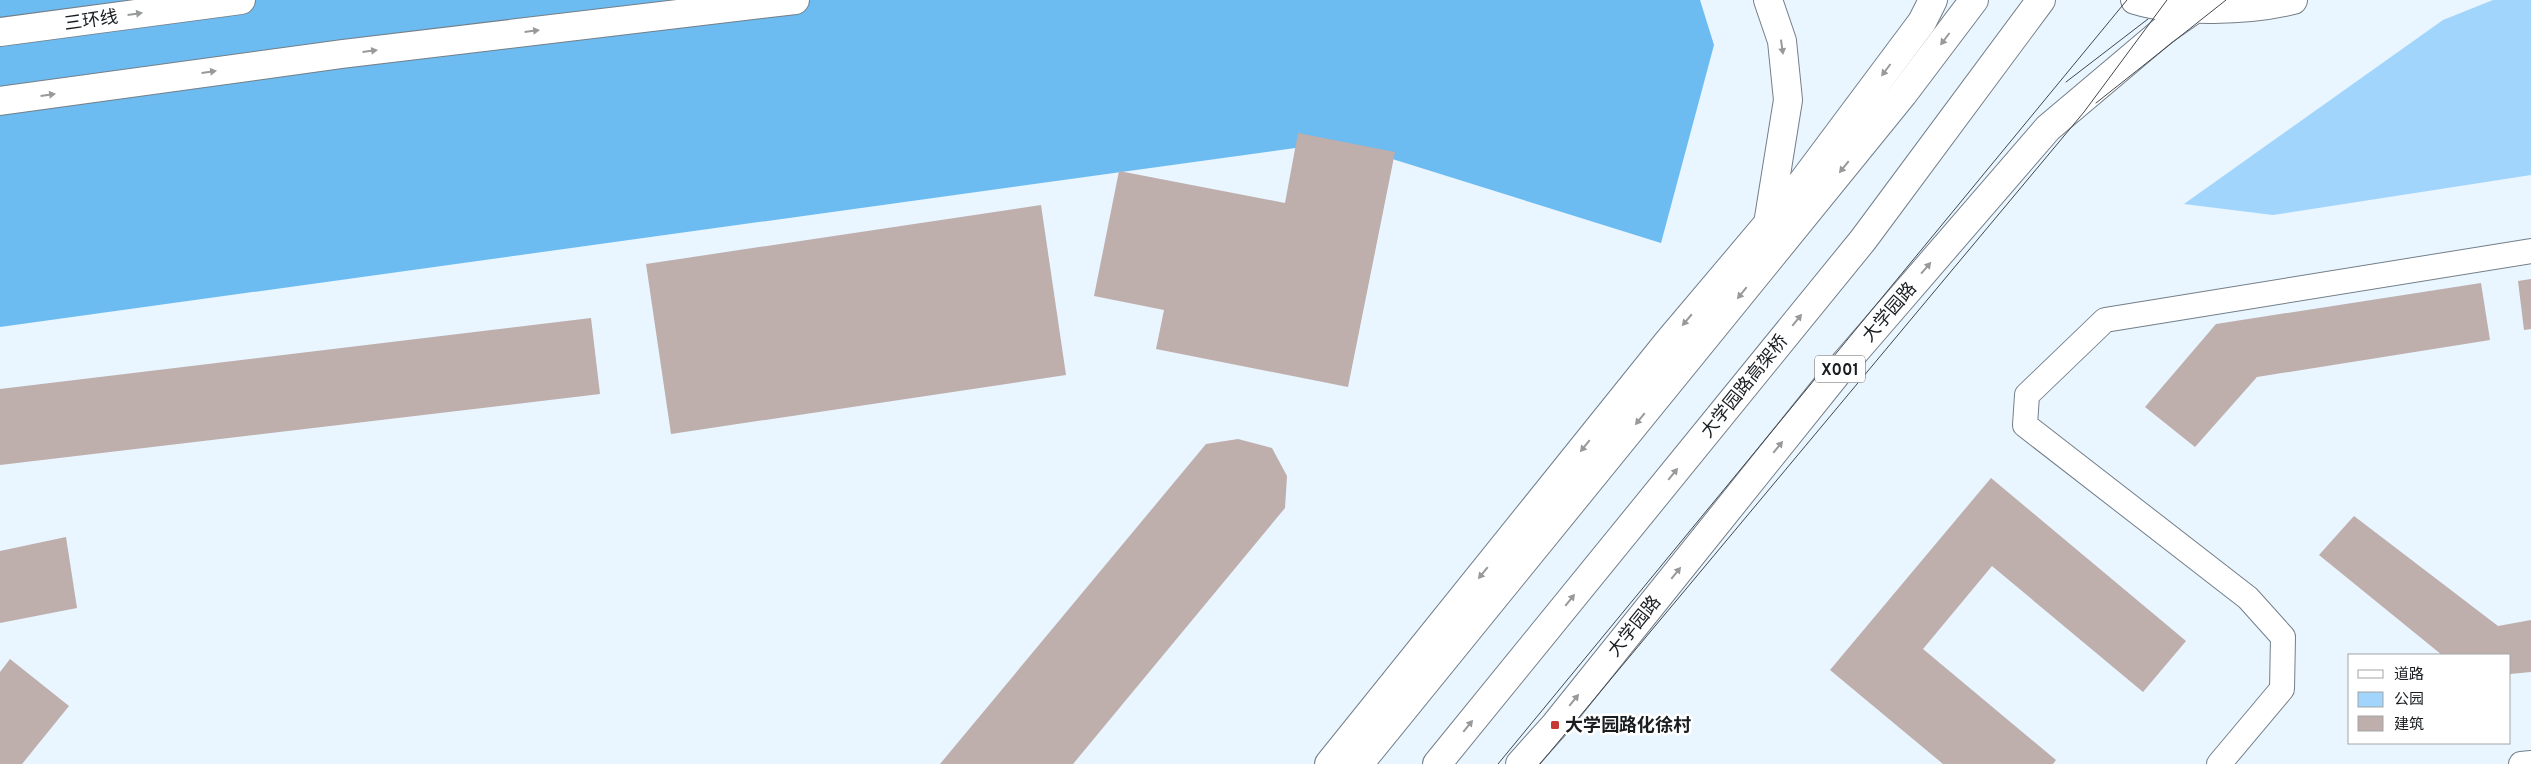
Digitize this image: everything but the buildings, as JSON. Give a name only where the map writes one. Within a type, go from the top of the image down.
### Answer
[{"type":"main road","name":"三环线","points":[[0,32],[241,0]]},
{"type":"main road","points":[[0,101],[342,54],[795,0]]},
{"type":"main road","points":[[1768,0],[1782,41],[1788,100],[1768,224]]},
{"type":"main road","points":[[1329,764],[1668,342],[1798,188],[1916,30],[1932,0]]},
{"type":"main road","points":[[1360,764],[1903,94],[1974,0]]},
{"type":"main road","name":"大学园路高架桥","points":[[1437,764],[1863,240],[2041,0]]},
{"type":"main road","points":[[2135,0],[2196,8],[2266,7],[2293,0]]},
{"type":"main road","name":"大学园路","points":[[1520,764],[1555,725],[1846,362],[2042,135],[2163,30],[2196,8]]},
{"type":"lane","points":[[2219,764],[2282,689],[2283,637],[2248,598],[2025,425],[2027,395],[2105,320],[2531,251]]},
{"type":"lane","points":[[2522,764],[2531,763]]},
{"type":"green space","points":[[2493,0],[2531,0],[2531,175],[2273,215],[2184,204],[2443,20]]},
{"type":"shaded area","points":[[0,0],[1700,0],[1714,45],[1661,243],[1338,142],[0,327]]},
{"type":"tram line","points":[[1498,764],[2127,0]]},
{"type":"tram line","points":[[1540,764],[2084,112],[2167,0]]},
{"type":"tram line","points":[[2096,103],[2226,0]]},
{"type":"tram line","points":[[2066,82],[2148,19]]},
{"type":"place","name":"大学园路化徐村","points":[[1555,725]]}]
